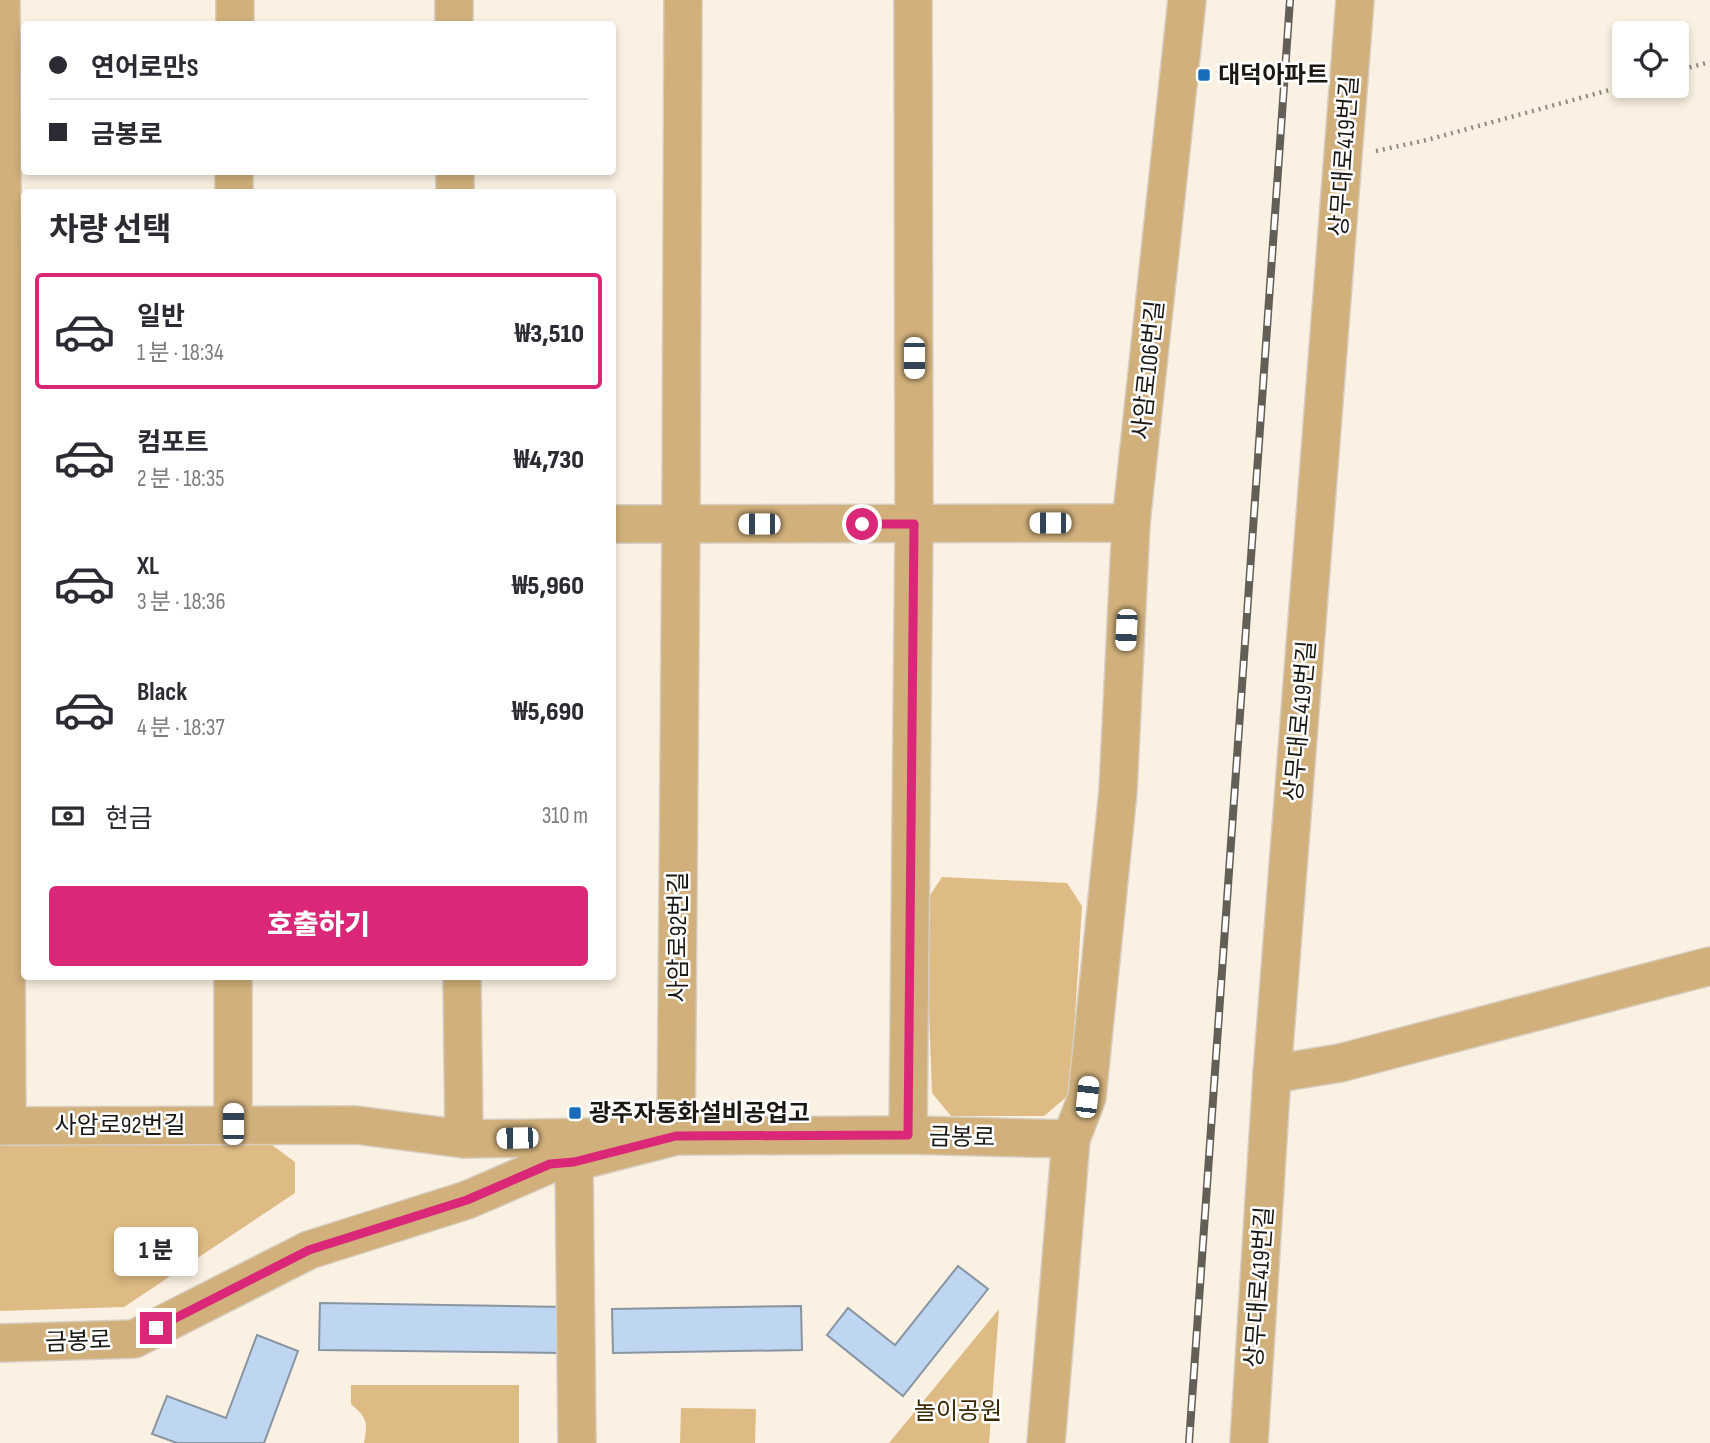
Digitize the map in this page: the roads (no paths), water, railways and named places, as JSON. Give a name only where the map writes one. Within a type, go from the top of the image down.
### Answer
[{"type":"street","points":[[1,0],[10,524]]},
{"type":"street","points":[[235,0],[235,21]]},
{"type":"street","points":[[454,0],[454,21]]},
{"type":"street","points":[[681,524],[683,0]]},
{"type":"street","points":[[908,1135],[914,524],[913,0]]},
{"type":"street","name":"사암로106번길","points":[[1132,523],[1187,0]]},
{"type":"street","name":"상무대로419번길","points":[[1249,1443],[1272,1074],[1345,158],[1355,0]]},
{"type":"street","points":[[616,524],[1132,523],[1118,791],[1087,1097],[1071,1139],[1046,1443]]},
{"type":"street","name":"사암로92번길","points":[[10,524],[3,1126],[356,1125],[464,1139],[676,1136],[681,524]]},
{"type":"street","points":[[1272,1074],[1340,1063],[1710,966]]},
{"type":"street","points":[[233,980],[233,1124]]},
{"type":"street","points":[[462,980],[464,1139]]},
{"type":"street","name":"금봉로","points":[[0,1343],[134,1339],[309,1250],[467,1200],[550,1164],[574,1162],[676,1136],[908,1135],[1071,1139]]},
{"type":"street","points":[[574,1162],[578,1443]]},
{"type":"railway","points":[[1189,1443],[1290,0]]},
{"type":"place","name":"대덕아파트","points":[[1204,75]]},
{"type":"place","name":"광주자동화설비공업고","points":[[575,1113]]},
{"type":"park label","name":"놀이공원","points":[[958,1411]]}]
